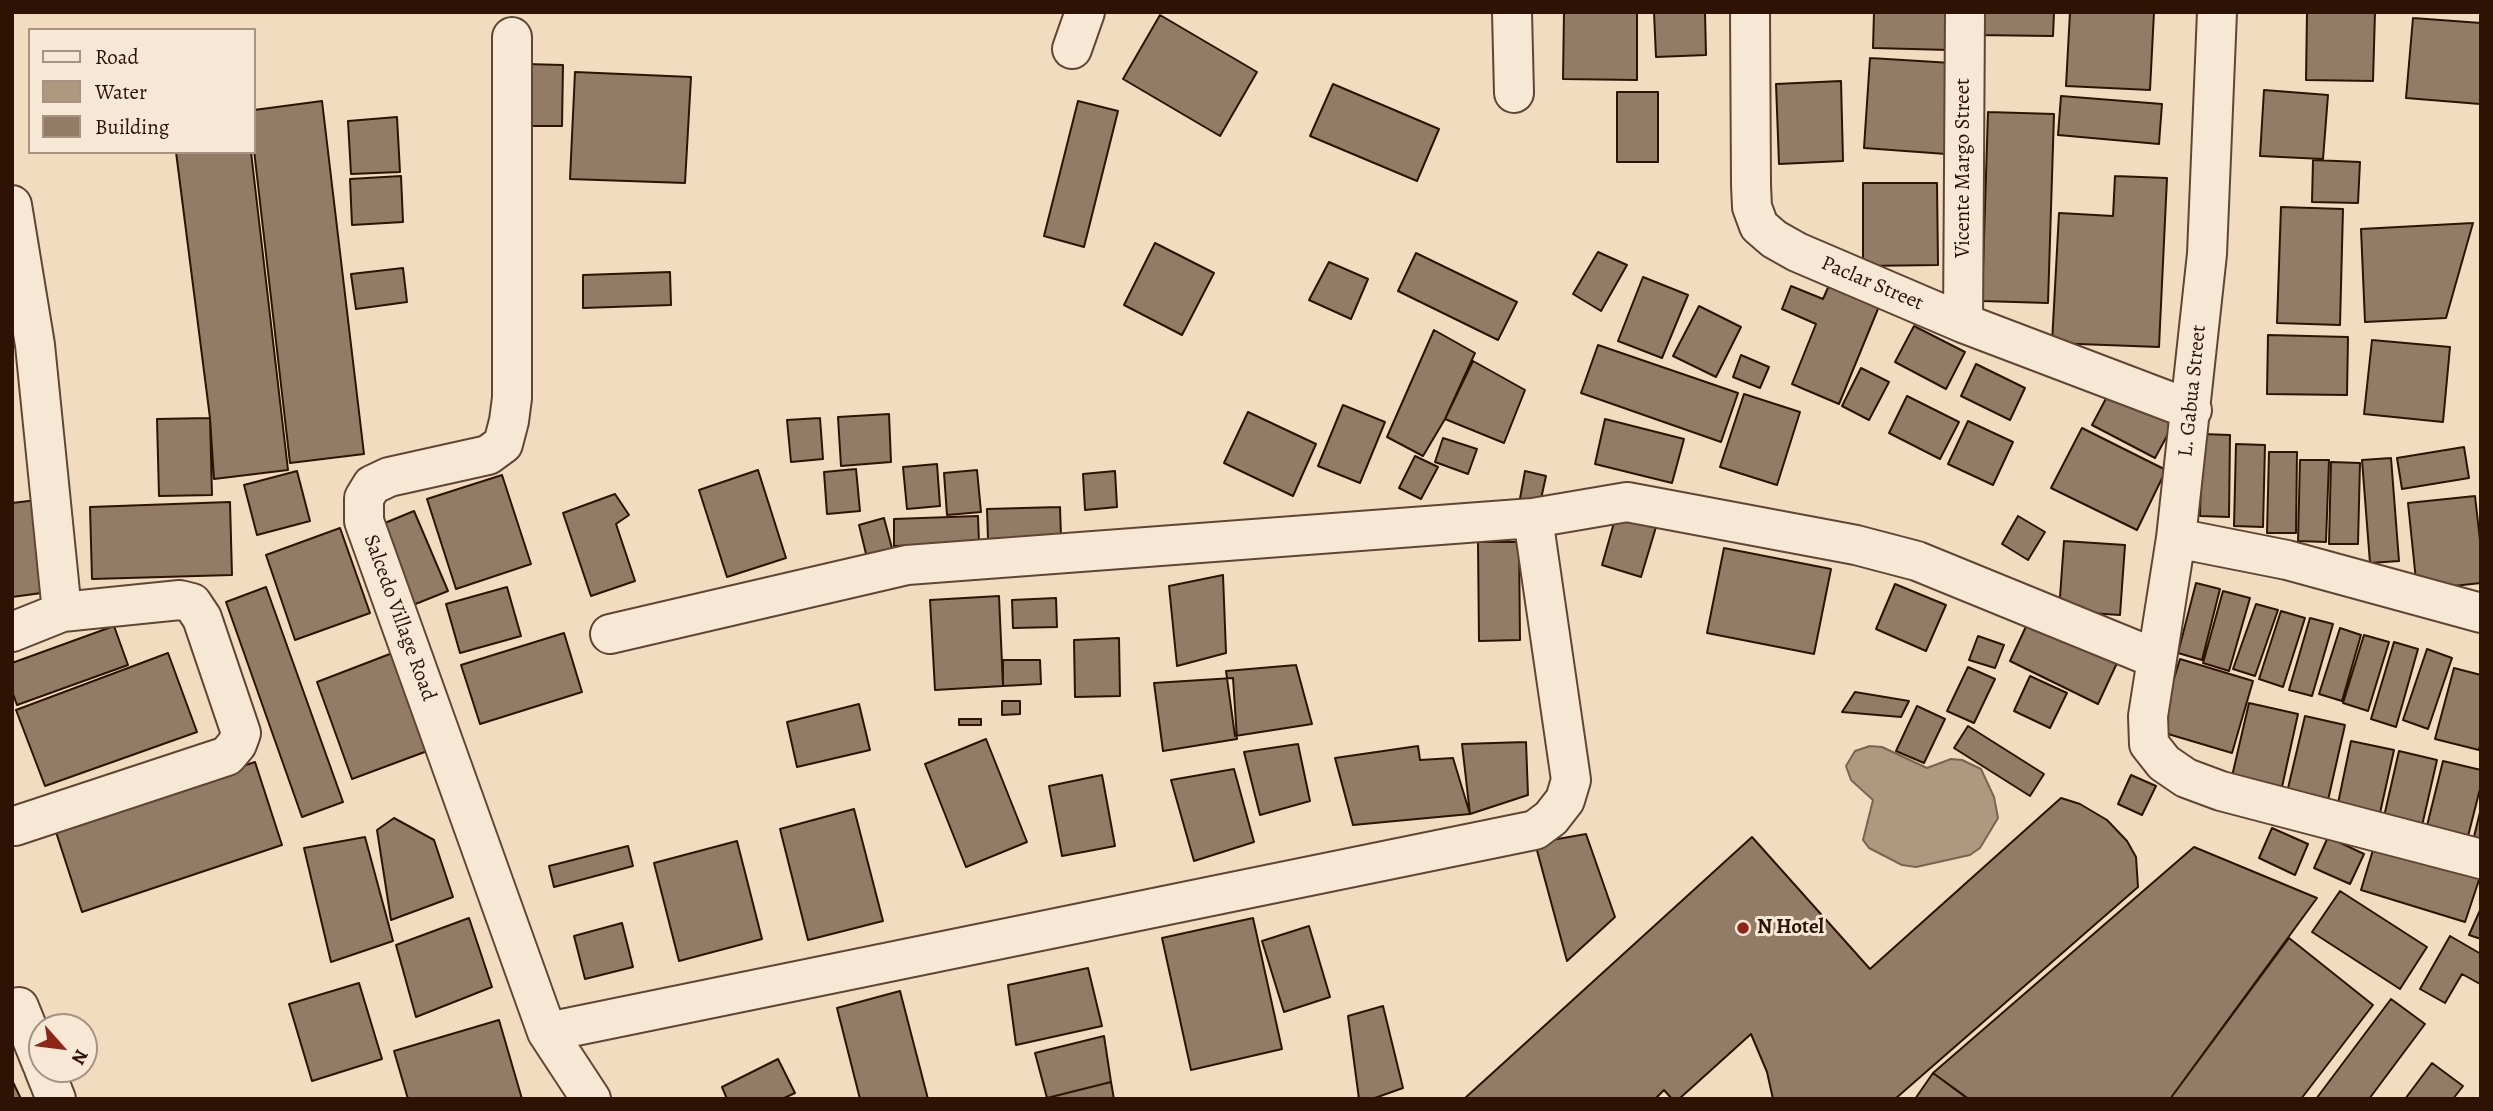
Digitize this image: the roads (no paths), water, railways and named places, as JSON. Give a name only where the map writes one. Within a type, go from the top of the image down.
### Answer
[{"type":"street","points":[[1072,48],[1085,12]]},
{"type":"street","points":[[1512,12],[1514,93]]},
{"type":"street","name":"Paclar Street","points":[[1749,12],[1752,207],[1759,226],[1774,239],[1797,252],[1963,323],[2192,410]]},
{"type":"street","name":"Vicente Margo Street","points":[[1963,323],[1965,12]]},
{"type":"street","name":"L. Gabua Street","points":[[2217,12],[2207,254],[2176,538],[2148,716],[2149,744],[2164,763],[2186,778],[2221,791],[2481,859]]},
{"type":"street","name":"Salcedo Village Road","points":[[512,37],[512,398],[503,444],[488,455],[389,477],[372,485],[364,498],[364,521],[547,1032],[591,1099]]},
{"type":"street","points":[[12,205],[24,346],[62,612]]},
{"type":"street","points":[[610,634],[907,565],[1533,517],[1627,502],[1856,545],[1917,561],[2157,659]]},
{"type":"street","points":[[547,1032],[1535,831],[1551,818],[1565,800],[1571,780],[1533,517]]},
{"type":"street","points":[[2176,538],[2287,560],[2481,613]]},
{"type":"street","points":[[12,632],[62,612],[180,600],[192,603],[202,618],[241,733],[237,744],[227,756],[13,835]]},
{"type":"street","points":[[19,1007],[28,1029]]},
{"type":"water","points":[[1870,746],[1882,747],[1927,768],[1951,759],[1962,760],[1981,769],[1994,797],[1998,818],[1980,848],[1970,855],[1916,867],[1902,865],[1869,848],[1863,840],[1873,800],[1851,780],[1846,766],[1855,751]]},
{"type":"place","name":"N Hotel","points":[[1743,928]]}]
